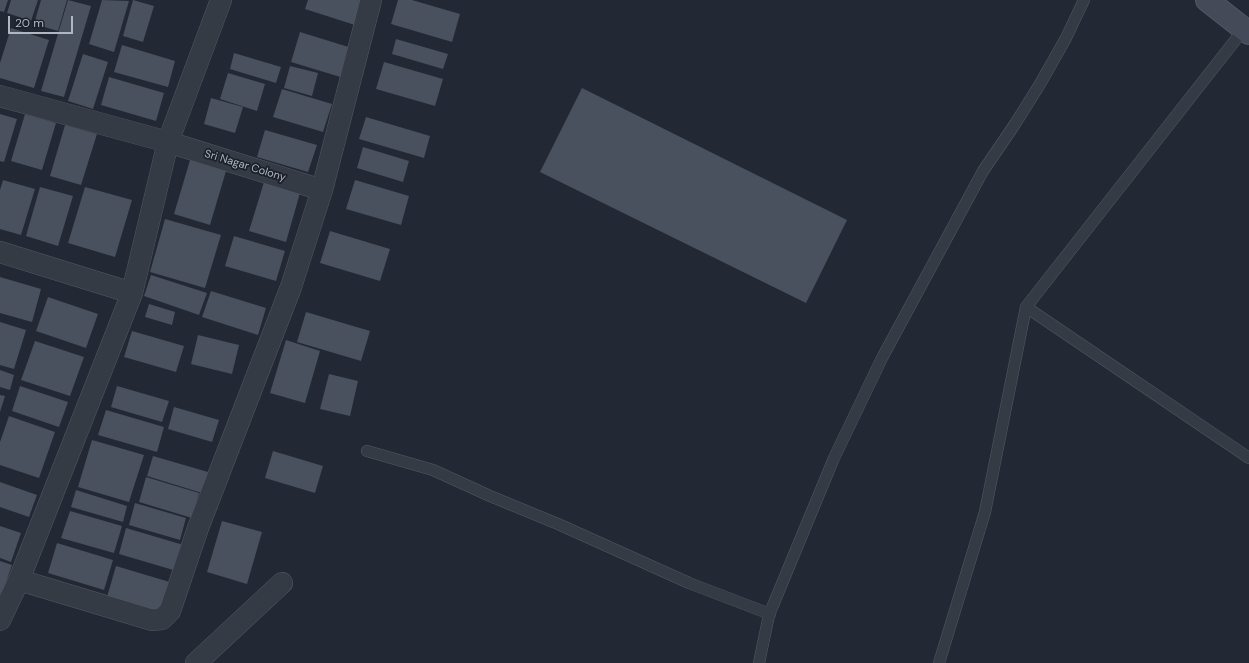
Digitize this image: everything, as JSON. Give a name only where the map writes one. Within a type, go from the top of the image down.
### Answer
[{"type":"street","points":[[0,620],[20,580],[132,293],[168,142],[222,0]]},
{"type":"street","points":[[20,580],[152,620],[162,619],[170,611],[198,528],[291,287],[322,190],[370,0]]},
{"type":"street","points":[[1207,0],[1246,31]]},
{"type":"street","name":"Sri Nagar Colony","points":[[0,96],[168,142],[322,190]]},
{"type":"street","points":[[0,252],[132,293]]},
{"type":"street","points":[[196,663],[282,583]]},
{"type":"lane","points":[[759,663],[770,614],[834,458],[882,358],[982,171],[1015,124],[1040,84],[1066,38],[1084,0]]},
{"type":"lane","points":[[939,663],[985,512],[1026,307],[1246,31]]},
{"type":"lane","points":[[1026,307],[1249,458]]},
{"type":"lane","points":[[367,451],[433,470],[689,583],[770,614]]},
{"type":"building","points":[[0,0],[8,0],[4,12],[0,11]]},
{"type":"building","points":[[11,0],[38,0],[31,21],[7,13]]},
{"type":"building","points":[[41,0],[67,0],[58,31],[34,24]]},
{"type":"building","points":[[68,0],[91,6],[64,97],[41,91]]},
{"type":"building","points":[[102,0],[129,1],[114,52],[89,44]]},
{"type":"building","points":[[133,0],[154,6],[143,42],[123,36]]},
{"type":"building","points":[[308,0],[365,0],[358,26],[305,9]]},
{"type":"building","points":[[398,0],[412,0],[460,14],[452,42],[391,24]]},
{"type":"building","points":[[11,28],[49,40],[34,88],[0,78],[0,63]]},
{"type":"building","points":[[300,32],[355,49],[347,79],[291,62]]},
{"type":"building","points":[[396,39],[448,54],[443,69],[392,54]]},
{"type":"building","points":[[122,45],[175,61],[168,87],[114,72]]},
{"type":"building","points":[[234,53],[281,67],[276,83],[230,69]]},
{"type":"building","points":[[83,54],[108,62],[93,109],[68,101]]},
{"type":"building","points":[[384,62],[443,79],[435,106],[376,89]]},
{"type":"building","points":[[290,66],[318,73],[312,96],[284,88]]},
{"type":"building","points":[[228,73],[265,84],[257,111],[220,99]]},
{"type":"building","points":[[109,77],[164,93],[156,121],[101,105]]},
{"type":"building","points":[[582,88],[847,220],[806,303],[540,172]]},
{"type":"building","points":[[282,89],[332,104],[323,132],[273,117]]},
{"type":"building","points":[[211,98],[243,107],[235,133],[204,124]]},
{"type":"building","points":[[0,114],[17,119],[4,162],[0,161]]},
{"type":"building","points":[[25,114],[56,123],[42,170],[11,161]]},
{"type":"building","points":[[366,117],[430,136],[424,158],[359,139]]},
{"type":"building","points":[[65,125],[97,134],[81,185],[50,176]]},
{"type":"building","points":[[265,130],[317,145],[308,172],[257,157]]},
{"type":"building","points":[[363,147],[409,161],[403,182],[357,168]]},
{"type":"building","points":[[190,160],[226,171],[210,225],[174,214]]},
{"type":"building","points":[[3,180],[35,189],[21,235],[0,229],[0,190]]},
{"type":"building","points":[[355,180],[409,196],[401,225],[346,209]]},
{"type":"building","points":[[264,182],[300,193],[286,242],[249,231]]},
{"type":"building","points":[[40,187],[73,196],[58,246],[26,236]]},
{"type":"building","points":[[85,187],[132,200],[115,257],[68,243]]},
{"type":"building","points":[[165,219],[221,235],[205,288],[150,272]]},
{"type":"building","points":[[330,231],[390,249],[380,281],[320,263]]},
{"type":"building","points":[[234,236],[285,251],[276,281],[225,266]]},
{"type":"building","points":[[151,275],[207,293],[199,315],[144,296]]},
{"type":"building","points":[[0,277],[41,289],[32,322],[0,313]]},
{"type":"building","points":[[211,291],[266,308],[258,335],[202,317]]},
{"type":"building","points":[[48,297],[98,314],[86,348],[36,331]]},
{"type":"building","points":[[149,304],[175,312],[172,325],[145,317]]},
{"type":"building","points":[[306,312],[370,331],[361,361],[297,342]]},
{"type":"building","points":[[0,322],[26,330],[14,369],[0,365]]},
{"type":"building","points":[[132,331],[184,346],[176,372],[124,357]]},
{"type":"building","points":[[198,335],[239,345],[232,374],[191,364]]},
{"type":"building","points":[[286,340],[320,351],[305,403],[270,393]]},
{"type":"building","points":[[35,341],[84,357],[70,396],[21,380]]},
{"type":"building","points":[[0,370],[14,375],[10,390],[0,387]]},
{"type":"building","points":[[329,374],[358,381],[350,416],[320,409]]},
{"type":"building","points":[[20,386],[68,402],[59,427],[12,411]]},
{"type":"building","points":[[117,386],[169,401],[162,422],[111,407]]},
{"type":"building","points":[[0,395],[5,396],[0,412]]},
{"type":"building","points":[[174,407],[219,420],[212,442],[168,429]]},
{"type":"building","points":[[106,410],[164,427],[157,452],[98,435]]},
{"type":"building","points":[[9,416],[55,432],[39,478],[0,465],[0,442]]},
{"type":"building","points":[[92,440],[144,455],[129,502],[78,487]]},
{"type":"building","points":[[273,451],[323,466],[315,493],[265,478]]},
{"type":"building","points":[[153,456],[208,472],[202,493],[147,476]]},
{"type":"building","points":[[146,477],[199,493],[192,518],[139,502]]},
{"type":"building","points":[[0,482],[37,495],[29,517],[0,507]]},
{"type":"building","points":[[76,490],[127,506],[123,522],[71,507]]},
{"type":"building","points":[[135,503],[186,518],[180,540],[129,525]]},
{"type":"building","points":[[70,511],[122,526],[114,553],[61,538]]},
{"type":"building","points":[[222,521],[262,532],[247,584],[207,572]]},
{"type":"building","points":[[0,526],[21,533],[11,562],[0,558]]},
{"type":"building","points":[[126,528],[187,546],[180,572],[119,554]]},
{"type":"building","points":[[57,543],[113,560],[104,590],[48,573]]},
{"type":"building","points":[[0,561],[12,565],[2,594],[0,593]]},
{"type":"building","points":[[116,566],[173,583],[164,614],[107,597]]}]
